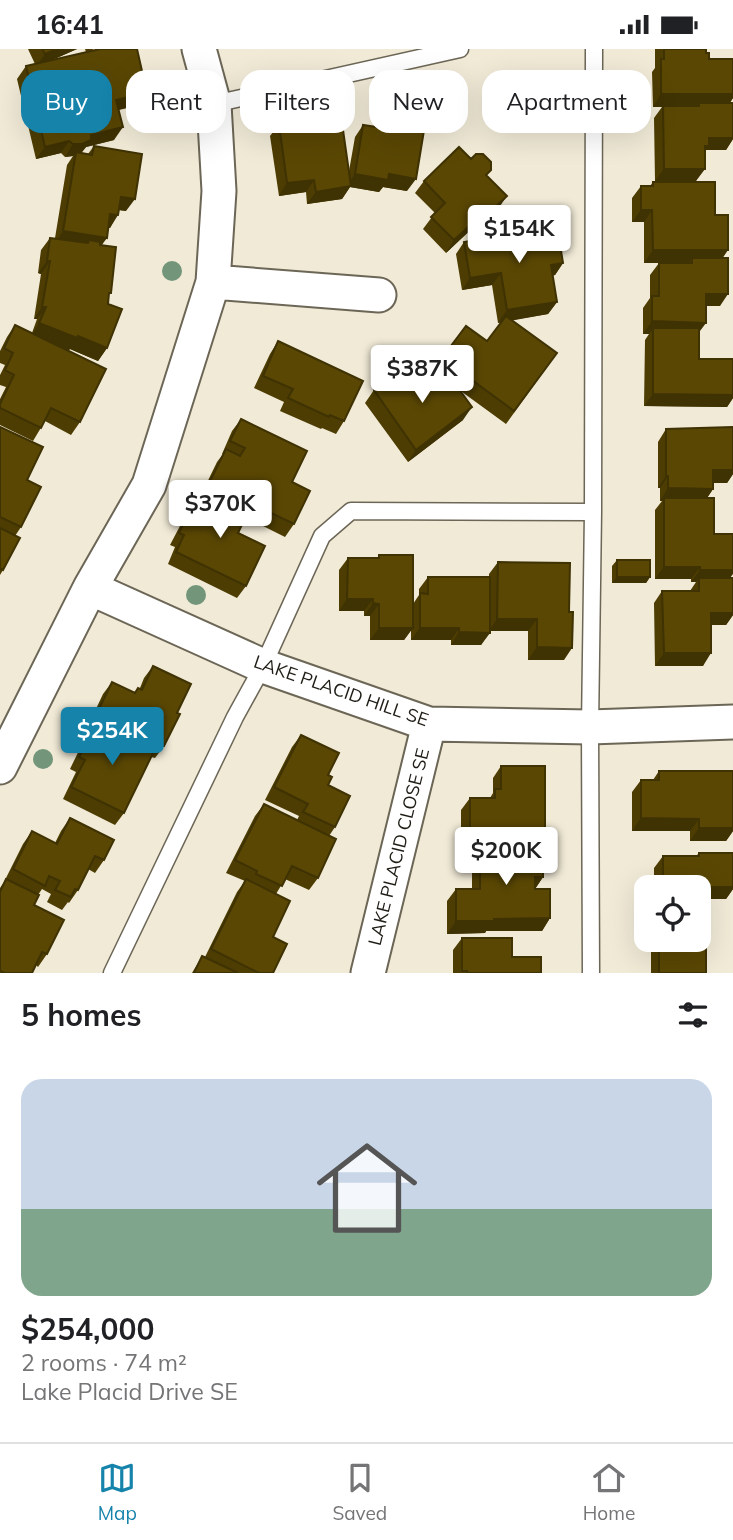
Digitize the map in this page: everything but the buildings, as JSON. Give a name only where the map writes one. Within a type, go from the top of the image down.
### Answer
[{"type":"street","points":[[199,49],[205,70]]},
{"type":"street","points":[[0,767],[90,588],[149,485],[213,282],[219,191],[216,133]]},
{"type":"street","points":[[213,282],[379,295]]},
{"type":"street","name":"LAKE PLACID HILL SE","points":[[90,588],[263,666],[429,724],[590,727],[733,722]]},
{"type":"street","name":"LAKE PLACID CLOSE SE","points":[[369,972],[429,724]]},
{"type":"lane","points":[[226,101],[460,49]]},
{"type":"lane","points":[[591,973],[594,49]]},
{"type":"lane","points":[[112,973],[235,717],[263,666],[322,536],[351,511],[593,512]]}]
